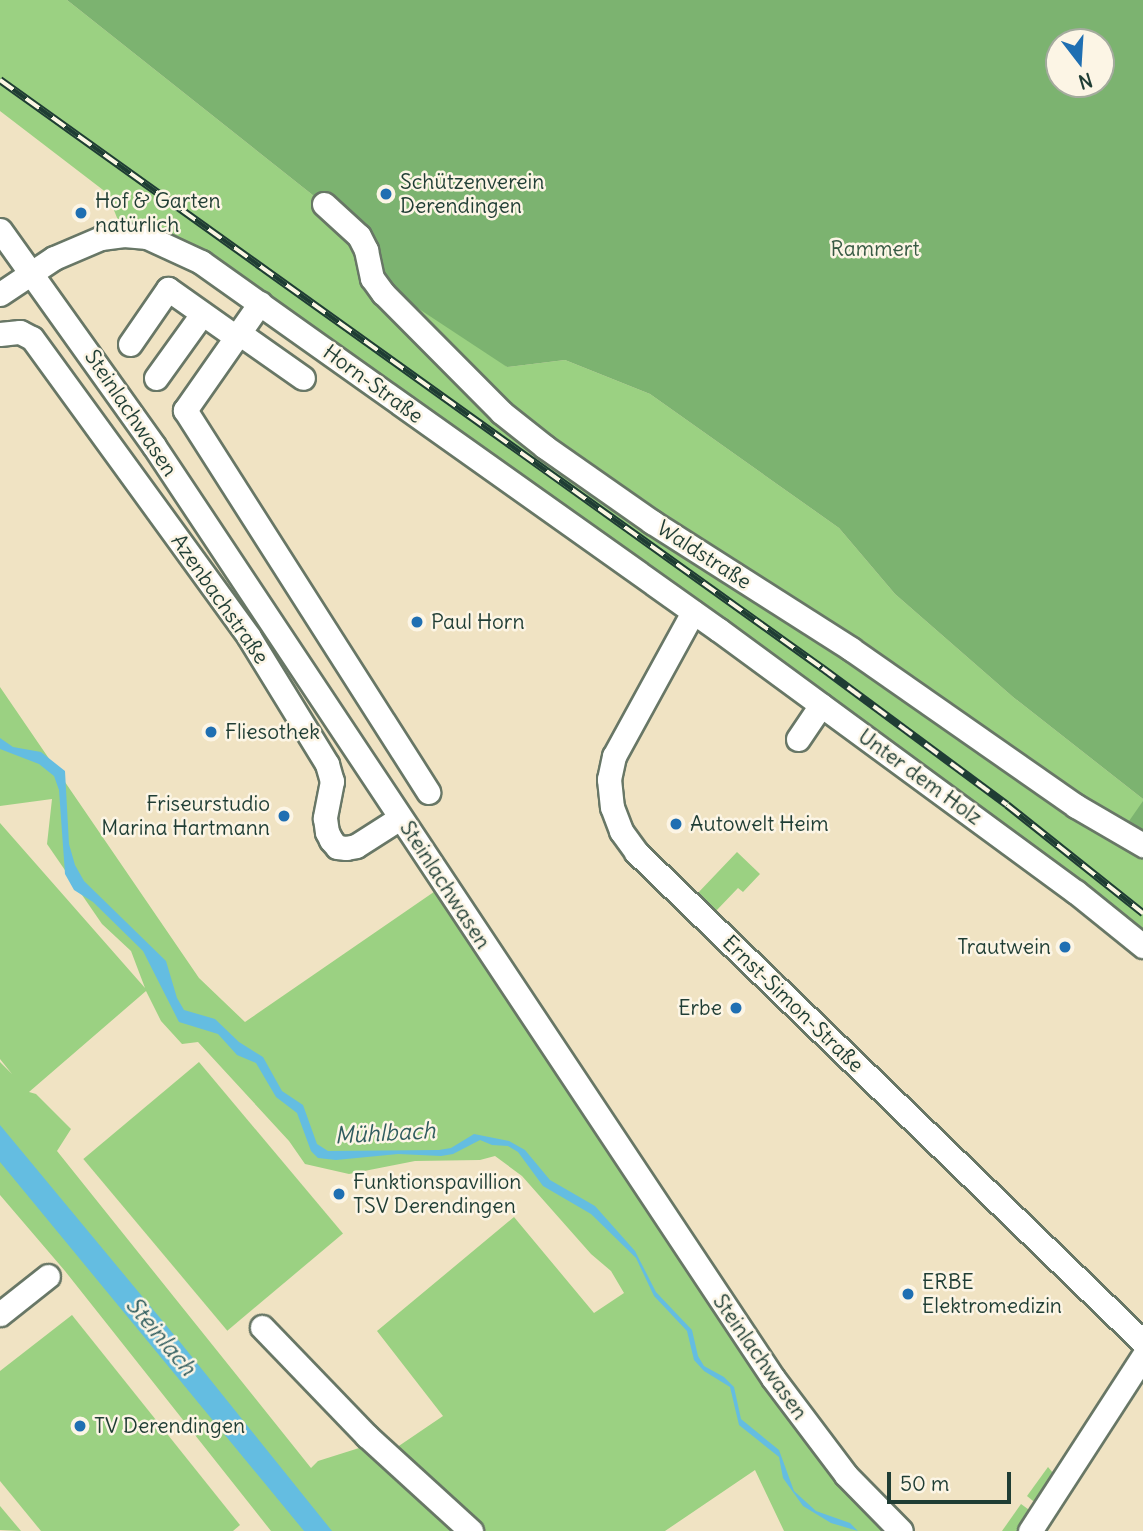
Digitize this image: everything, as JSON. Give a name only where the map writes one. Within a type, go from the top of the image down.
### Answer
[{"type":"street","name":"Waldstraße","points":[[324,204],[359,236],[366,250],[372,278],[383,293],[501,412],[545,447],[652,522],[862,657],[1076,806],[1143,845]]},
{"type":"street","name":"Steinlachwasen","points":[[0,230],[139,423],[773,1378],[846,1475],[901,1531]]},
{"type":"street","name":"Horn-Straße","points":[[0,294],[78,246],[101,238],[136,234],[201,262],[693,612]]},
{"type":"street","points":[[130,344],[168,289],[202,314],[303,378]]},
{"type":"street","points":[[260,303],[185,410],[428,792]]},
{"type":"street","points":[[156,378],[202,314]]},
{"type":"street","name":"Azenbachstraße","points":[[0,334],[20,332],[32,338],[249,637],[327,764],[332,781],[326,818],[327,832],[337,846],[346,848],[400,818]]},
{"type":"street","name":"Unter dem Holz","points":[[693,612],[1068,887],[1143,946]]},
{"type":"street","name":"Ernst-Simon-Straße","points":[[693,612],[614,756],[609,779],[612,807],[621,831],[636,852],[1143,1342]]},
{"type":"street","points":[[798,738],[821,705]]},
{"type":"street","points":[[0,1314],[48,1276]]},
{"type":"street","points":[[262,1327],[359,1428],[471,1531]]},
{"type":"street","points":[[1038,1525],[1103,1415],[1143,1356]]},
{"type":"green space","points":[[0,0],[67,0],[324,204],[507,367],[565,360],[650,394],[839,528],[895,594],[1013,697],[1143,799],[1143,946],[201,262],[124,235],[107,193],[0,111]]},
{"type":"green space","name":"Rammert","points":[[67,0],[1143,0],[1143,799],[1013,697],[895,594],[839,528],[650,394],[565,360],[507,367],[372,278],[369,262],[324,204]]},
{"type":"green space","points":[[0,687],[199,978],[245,1022],[444,885],[709,1284],[901,1531],[784,1531],[755,1470],[665,1531],[271,1531],[65,1271],[0,1195],[0,1062],[12,1074],[0,1059],[0,823],[145,988],[131,951],[102,924],[47,844],[52,799],[0,806]],"holes":[[[146,991],[161,1021],[182,1044],[198,1042],[289,1141],[305,1164],[349,1174],[415,1161],[480,1160],[495,1156],[522,1176],[591,1254],[611,1271],[624,1293],[594,1313],[514,1217],[377,1331],[443,1416],[387,1454],[375,1443],[318,1461],[311,1468],[57,1151],[71,1129],[36,1094],[29,1092]]]},
{"type":"green space","points":[[1143,801],[1143,845],[1120,834]]},
{"type":"green space","points":[[737,852],[760,874],[743,892],[738,888],[715,912],[696,895]]},
{"type":"green space","points":[[199,1062],[343,1234],[227,1331],[83,1159]]},
{"type":"green space","name":"TV Derendingen","points":[[72,1315],[240,1525],[233,1531],[41,1531],[0,1481],[0,1371]]},
{"type":"green space","points":[[1048,1467],[1054,1474],[1038,1505],[1027,1496]]},
{"type":"green space","points":[[1021,1504],[1032,1512],[1018,1531],[1002,1531]]},
{"type":"green space","points":[[0,1506],[21,1531],[0,1530]]},
{"type":"water","points":[[0,738],[13,747],[41,752],[65,771],[69,844],[75,865],[84,881],[166,961],[177,998],[184,1010],[215,1019],[239,1042],[263,1057],[282,1091],[303,1105],[317,1144],[328,1151],[439,1150],[451,1148],[474,1134],[509,1141],[525,1150],[550,1180],[595,1206],[635,1251],[656,1292],[692,1330],[698,1356],[704,1366],[724,1377],[734,1387],[741,1419],[779,1450],[794,1491],[816,1511],[850,1523],[858,1531],[831,1523],[803,1506],[783,1478],[779,1457],[739,1425],[730,1387],[704,1371],[694,1360],[687,1331],[654,1296],[636,1258],[591,1214],[543,1186],[518,1152],[508,1146],[492,1145],[480,1140],[453,1154],[441,1156],[398,1154],[336,1160],[318,1158],[311,1151],[297,1113],[276,1097],[256,1063],[237,1055],[218,1034],[179,1022],[143,951],[93,902],[74,890],[65,874],[59,790],[54,776],[39,764],[0,749]]},
{"type":"water","name":"Steinlach","points":[[0,1125],[332,1531],[304,1531],[0,1162]]},
{"type":"railway","points":[[0,80],[822,668],[1007,805],[1143,913]]},
{"type":"place","name":"Schützenverein Derendingen","points":[[386,194]]},
{"type":"place","name":"Hof & Garten natürlich","points":[[81,213]]},
{"type":"place","name":"Paul Horn","points":[[417,622]]},
{"type":"place","name":"Fliesothek","points":[[211,732]]},
{"type":"place","name":"Friseurstudio Marina Hartmann","points":[[284,816]]},
{"type":"place","name":"Autowelt Heim","points":[[676,824]]},
{"type":"place","name":"Trautwein","points":[[1065,947]]},
{"type":"place","name":"Erbe","points":[[736,1008]]},
{"type":"place","name":"Funktionspavillion TSV Derendingen","points":[[339,1194]]},
{"type":"place","name":"ERBE Elektromedizin","points":[[908,1294]]},
{"type":"place","name":"TV Derendingen","points":[[80,1426]]},
{"type":"water label","name":"Mühlbach","points":[[385,1133]]}]
